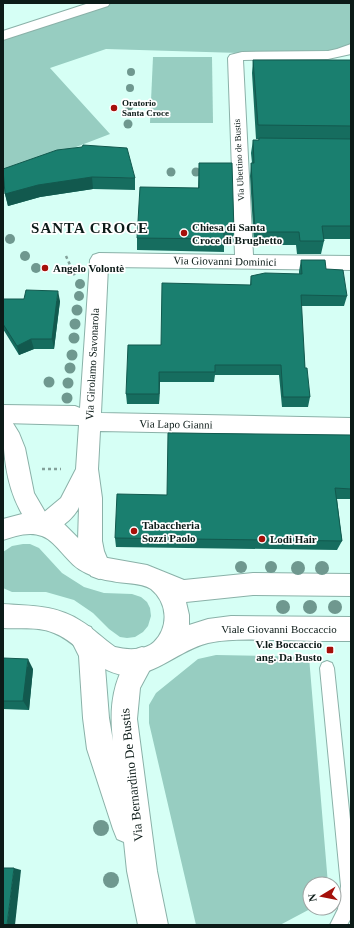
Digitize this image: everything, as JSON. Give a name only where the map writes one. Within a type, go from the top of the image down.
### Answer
[{"type":"street","points":[[3,36],[103,3]]},
{"type":"street","name":"Via Ubertino de Bustis","points":[[244,261],[246,145],[235,58],[240,56],[328,55],[341,53],[351,48]]},
{"type":"street","name":"Via Giovanni Dominici","points":[[98,260],[351,263]]},
{"type":"street","name":"Via Girolamo Savonarola","points":[[98,260],[87,469],[91,498],[91,546],[99,568]]},
{"type":"street","name":"Via Lapo Gianni","points":[[3,414],[75,415],[104,423],[351,427]]},
{"type":"street","points":[[3,426],[10,437],[15,450],[22,490],[42,525]]},
{"type":"street","name":"Via Girolamo Savonarola","points":[[42,525],[69,505],[87,469]]},
{"type":"street","points":[[3,530],[19,525],[42,525],[57,533],[82,559],[99,568],[141,574],[173,588],[184,591],[253,584],[351,585]]},
{"type":"street","points":[[152,655],[174,636],[177,625],[177,611],[173,598],[170,592],[159,581]]},
{"type":"street","name":"Viale Giovanni Boccaccio","points":[[3,616],[46,618],[65,625],[82,636],[96,649],[109,658],[125,662],[152,655],[193,635],[218,629],[351,629]]},
{"type":"street","name":"Via Bernardino De Bustis","points":[[82,636],[91,654],[96,718],[103,758],[142,871]]},
{"type":"street","name":"Via Bernardino De Bustis","points":[[152,655],[133,670],[128,681],[124,697],[124,719],[142,871],[153,925]]},
{"type":"lane","points":[[327,668],[349,886],[346,911],[338,925]]},
{"type":"path","points":[[66,256],[75,276]]},
{"type":"path","points":[[41,469],[62,469]]},
{"type":"green space","points":[[112,3],[351,3],[351,44],[327,54],[310,55],[106,49],[50,68],[110,134],[3,175],[3,39]]},
{"type":"green space","points":[[153,57],[212,57],[213,123],[150,123]]},
{"type":"green space","points":[[30,544],[39,548],[62,573],[84,587],[104,593],[132,594],[141,597],[147,602],[150,608],[151,616],[148,626],[143,632],[135,637],[120,637],[109,629],[93,613],[74,600],[46,592],[12,592],[3,588],[3,552],[12,546]]},
{"type":"green space","points":[[216,655],[309,657],[327,876],[302,876],[302,913],[280,925],[196,925],[149,723],[149,705],[156,693],[198,659]]},
{"type":"building","points":[[253,60],[351,60],[351,126],[258,125]]},
{"type":"building","points":[[259,138],[351,139],[351,226],[322,226],[324,241],[300,241],[299,232],[255,232],[251,163],[254,163],[253,140],[259,140]]},
{"type":"building","points":[[83,145],[127,148],[135,178],[92,177],[38,185],[5,194],[3,169],[57,150],[82,147]]},
{"type":"building","points":[[199,163],[232,163],[234,232],[224,232],[224,239],[137,238],[140,187],[199,188]]},
{"type":"building","points":[[301,260],[325,260],[326,269],[343,270],[347,296],[301,295],[305,368],[307,368],[310,397],[283,397],[281,365],[215,365],[215,372],[159,372],[159,394],[126,394],[128,345],[161,345],[162,283],[251,285],[251,276],[265,273],[302,274]]},
{"type":"building","points":[[26,290],[58,291],[52,339],[31,339],[17,346],[3,324],[3,299],[24,299]]},
{"type":"building","points":[[168,433],[351,435],[351,489],[335,488],[342,541],[115,538],[117,494],[167,495]]},
{"type":"building","points":[[3,658],[28,659],[23,701],[3,701]]},
{"type":"building","points":[[3,868],[14,868],[7,925],[3,925]]},
{"type":"place","name":"Oratorio Santa Croce","points":[[114,108]]},
{"type":"place","name":"Chiesa di Santa Croce di Brughetto","points":[[184,233]]},
{"type":"place","name":"Angelo Volontè","points":[[45,268]]},
{"type":"place","name":"Tabaccheria Sozzi Paolo","points":[[134,531]]},
{"type":"place","name":"Lodi Hair","points":[[262,539]]},
{"type":"place","name":"V.le Boccaccio ang. Da Busto","points":[[330,650]]},
{"type":"district","name":"SANTA CROCE","points":[[90,228]]}]
